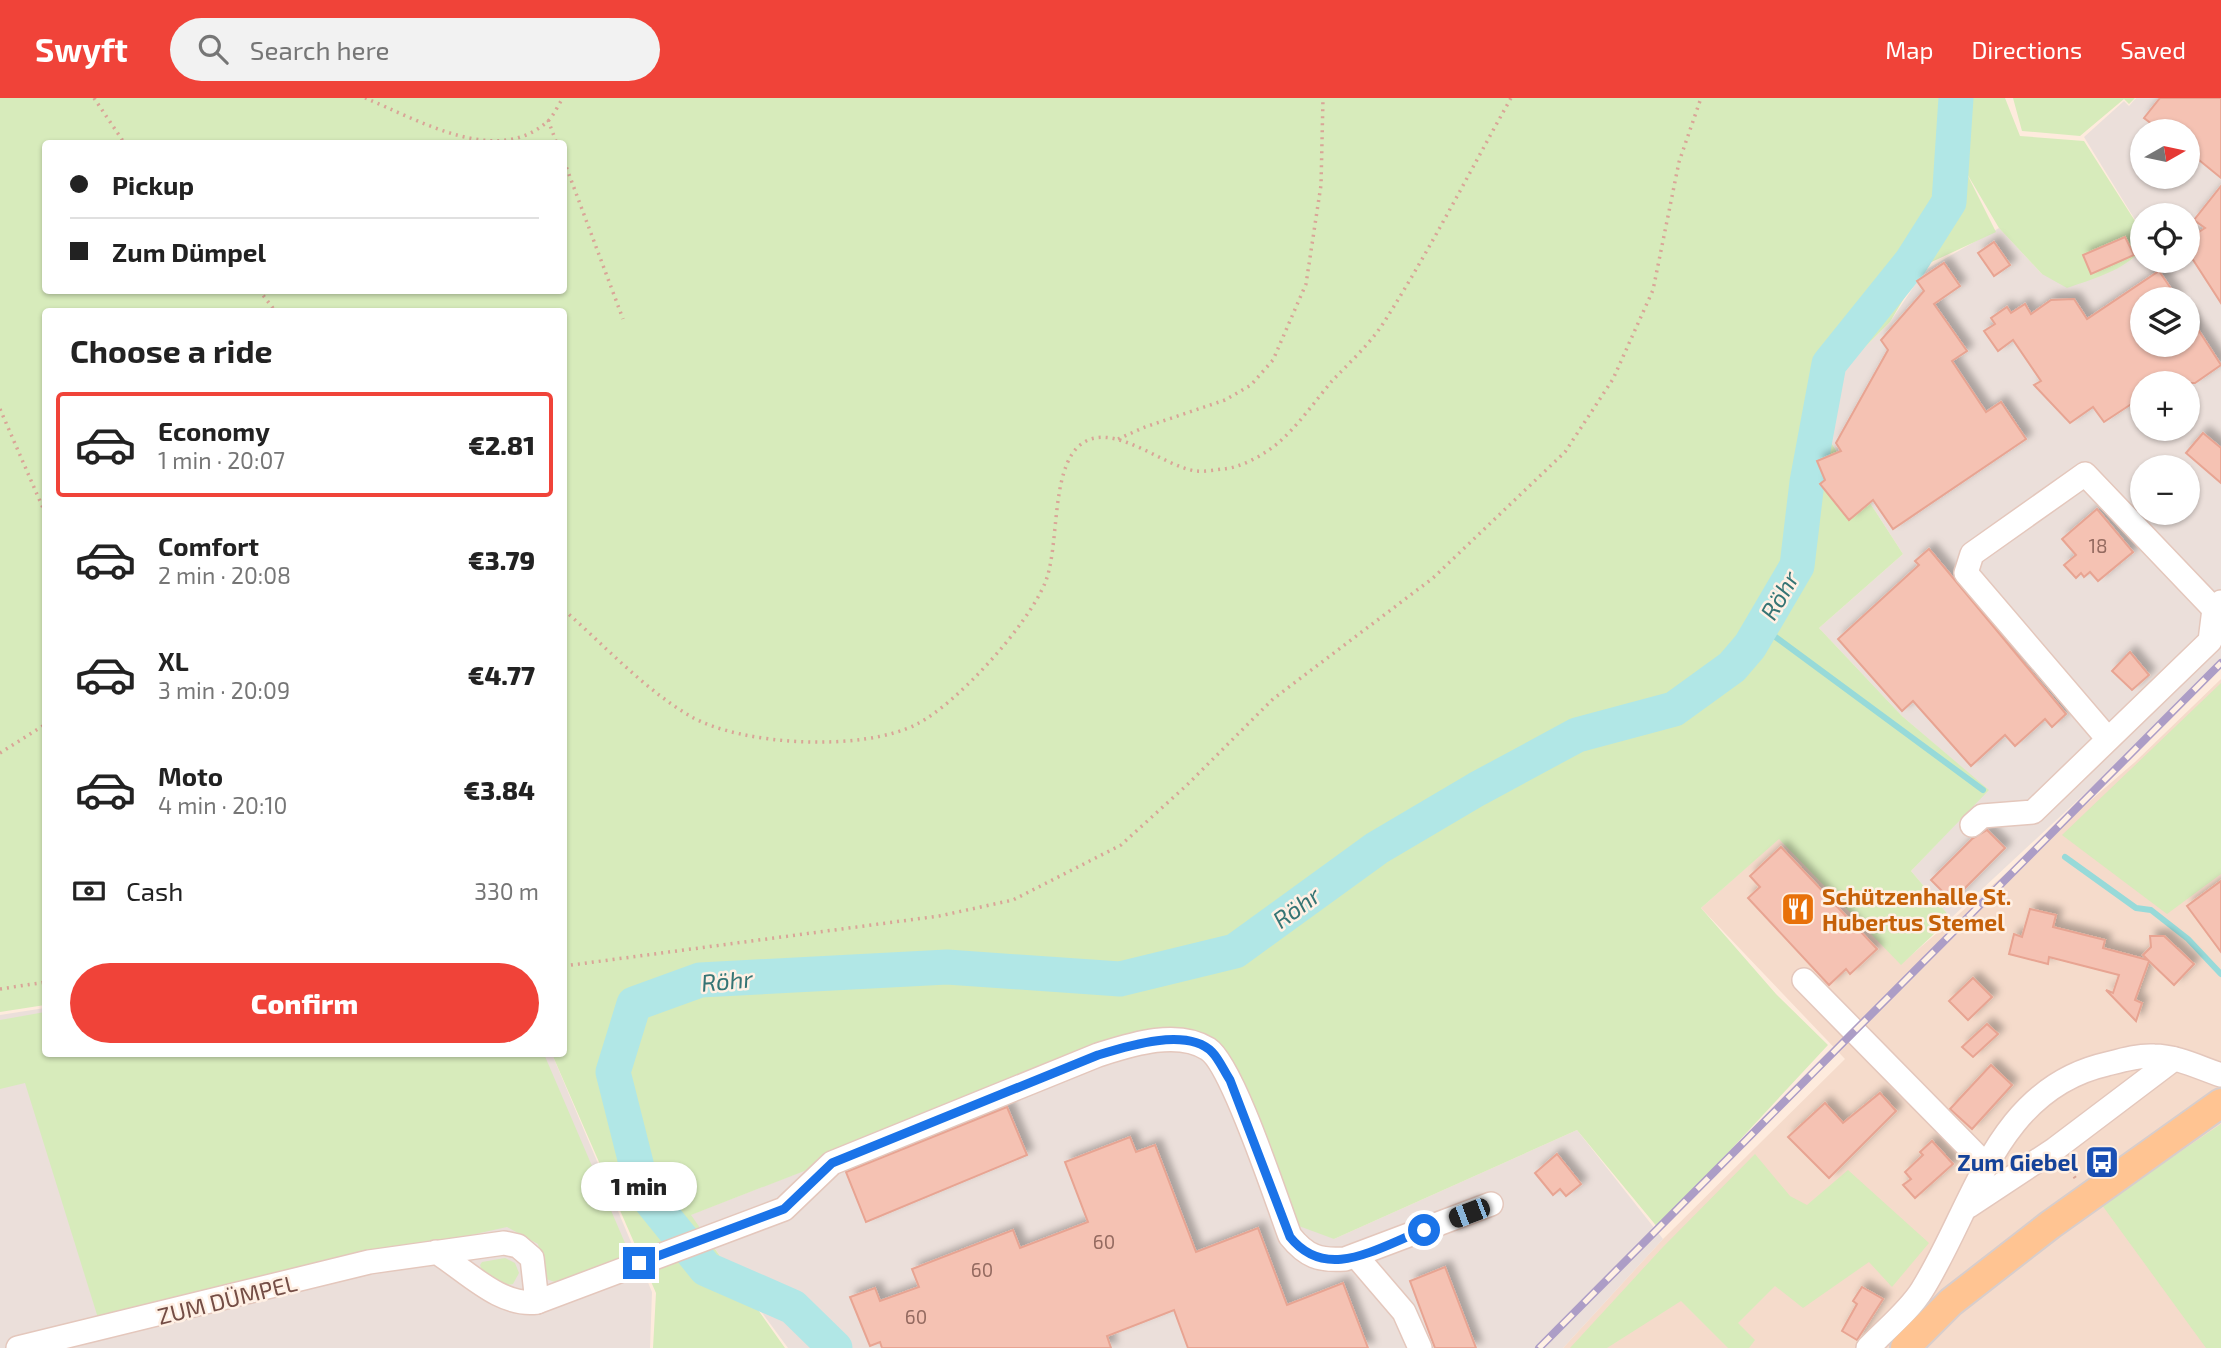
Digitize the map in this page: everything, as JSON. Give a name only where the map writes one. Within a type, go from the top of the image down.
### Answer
[{"type":"main road","points":[[1905,1348],[1951,1302],[2221,1103]]},
{"type":"street","points":[[1972,825],[1982,816],[2033,812],[2210,641],[2217,606],[2085,474],[1972,554],[1966,573],[2108,739]]},
{"type":"street","points":[[1804,980],[1986,1165]]},
{"type":"street","points":[[436,1252],[502,1297],[526,1303],[537,1302],[784,1209],[832,1163],[1098,1055],[1133,1044],[1169,1040],[1191,1041],[1201,1045],[1210,1050],[1220,1063],[1230,1080],[1290,1237],[1302,1252],[1323,1261],[1356,1256],[1491,1204]]},
{"type":"street","points":[[1868,1348],[1920,1293],[1969,1206],[1986,1165],[2030,1102],[2049,1087],[2090,1067],[2155,1056],[2174,1059],[2221,1075]]},
{"type":"street","points":[[1969,1206],[2054,1149],[2174,1059]]},
{"type":"street","name":"ZUM DÜMPEL","points":[[18,1348],[369,1262],[504,1243],[517,1246],[532,1258],[537,1302]]},
{"type":"street","points":[[1356,1256],[1404,1312],[1420,1348]]},
{"type":"path","points":[[94,98],[122,140]]},
{"type":"path","points":[[365,98],[460,137],[518,138],[548,120],[563,98]]},
{"type":"path","points":[[1118,439],[1225,400],[1251,385],[1273,360],[1306,284],[1321,185],[1323,98]]},
{"type":"path","points":[[567,613],[670,702],[692,717],[751,738],[816,742],[899,732],[936,712],[975,676],[1007,640],[1045,583],[1052,560],[1060,489],[1068,462],[1080,445],[1097,439],[1118,439],[1195,471],[1234,469],[1277,444],[1384,323],[1511,98]]},
{"type":"path","points":[[567,966],[939,916],[1013,900],[1121,845],[1187,785],[1273,699],[1433,578],[1565,452],[1613,379],[1653,290],[1679,162],[1701,98]]},
{"type":"path","points":[[548,120],[556,140]]},
{"type":"path","points":[[567,170],[623,319]]},
{"type":"path","points":[[262,294],[273,308]]},
{"type":"path","points":[[0,409],[42,506]]},
{"type":"path","points":[[0,753],[42,726]]},
{"type":"path","points":[[0,989],[42,983]]},
{"type":"path","points":[[2054,1149],[2089,1198]]},
{"type":"shaded area","points":[[2136,98],[2221,98],[2221,667],[1951,918],[1911,871],[1988,790],[1902,716],[1819,628],[1903,554],[1830,441],[1844,368],[1890,322],[1925,270],[1999,228],[2042,274],[2130,260],[2130,273],[2200,273],[2200,203],[2130,203],[2130,212],[2084,137],[2124,101],[2129,106]]},
{"type":"shaded area","points":[[2221,679],[2221,1348],[1563,1348],[1663,1239],[1845,1059],[1701,908],[1779,838],[1901,964],[2135,762]]},
{"type":"shaded area","points":[[42,1008],[42,1057],[553,1057],[652,1292],[650,1348],[0,1348],[0,1015]]},
{"type":"shaded area","points":[[1154,1035],[1222,1060],[1334,1239],[1577,1130],[1663,1239],[1563,1348],[788,1348],[690,1215]]},
{"type":"green space","points":[[0,98],[2005,98],[2020,136],[2084,141],[2130,213],[2130,260],[2107,274],[2067,288],[2042,274],[1999,228],[1966,172],[1996,232],[1923,266],[1890,322],[1844,368],[1830,441],[1903,554],[1819,628],[1902,716],[1989,790],[1911,871],[1951,918],[1901,965],[1779,839],[1701,908],[1776,994],[1828,1045],[1658,1228],[1577,1130],[1334,1239],[1280,1219],[1222,1060],[1154,1035],[691,1215],[785,1348],[653,1348],[656,1293],[553,1057],[567,1057],[567,308],[42,308],[42,1005],[0,1012]]},
{"type":"green space","points":[[2013,98],[2135,98],[2129,104],[2124,99],[2080,136],[2022,131]]},
{"type":"green space","points":[[2221,683],[2221,874],[2167,914],[2062,835]]},
{"type":"green space","points":[[42,1013],[42,1057],[545,1057],[631,1257],[561,1284],[546,1279],[538,1244],[507,1227],[98,1318],[25,1083],[0,1089],[0,1020]]},
{"type":"green space","points":[[2221,1124],[2221,1348],[2206,1348],[2102,1205]]},
{"type":"green space","points":[[1755,1154],[1790,1196],[1807,1205],[1848,1170],[1929,1243],[1892,1287],[1869,1262],[1803,1308],[1775,1286],[1738,1323],[1755,1340],[1749,1348],[1728,1348],[1681,1301],[1607,1348],[1570,1348],[1662,1248]]},
{"type":"green space","points":[[505,1258],[515,1263],[519,1273],[513,1284],[492,1281],[480,1265],[482,1262]]},
{"type":"building","points":[[2160,98],[2221,98],[2221,178],[2200,161],[2200,119],[2144,118]]},
{"type":"building","points":[[2221,186],[2221,303],[2200,271],[2200,231],[2205,228],[2200,224],[2200,212]]},
{"type":"building","points":[[2125,237],[2130,247],[2130,257],[2091,274],[2083,255]]},
{"type":"building","points":[[1994,242],[2010,265],[1994,276],[1978,253]]},
{"type":"building","points":[[1944,263],[1960,286],[1934,304],[1967,351],[1952,361],[1986,412],[2001,402],[2026,439],[1893,529],[1873,500],[1849,520],[1820,484],[1825,480],[1817,461],[1841,451],[1836,443],[1888,350],[1881,340],[1924,291],[1917,281]]},
{"type":"building","points":[[2156,273],[2160,273],[2170,287],[2135,287]]},
{"type":"building","points":[[2130,290],[2130,357],[2200,357],[2200,333],[2221,365],[2200,380],[2200,371],[2130,371],[2130,405],[2104,422],[2093,407],[2070,423],[2034,385],[2041,381],[2013,340],[1998,351],[1984,331],[1995,324],[1991,318],[2007,307],[2011,313],[2025,304],[2031,314],[2051,300],[2074,299],[2087,319]]},
{"type":"building","points":[[2203,433],[2221,448],[2221,483],[2200,465],[2200,455],[2186,453],[2196,441],[2200,441]]},
{"type":"building","points":[[2097,509],[2133,552],[2098,581],[2090,572],[2084,577],[2081,573],[2076,578],[2064,565],[2076,555],[2062,539]]},
{"type":"building","points":[[1929,549],[2066,714],[2052,727],[2045,719],[2015,746],[2005,735],[1971,766],[1913,701],[1902,711],[1838,639],[1919,565],[1915,561]]},
{"type":"building","points":[[2130,652],[2149,675],[2132,690],[2112,671]]},
{"type":"building","points":[[1987,830],[2005,848],[1952,901],[1931,880],[1972,839]]},
{"type":"building","name":"Schützenhalle St. Hubertus Stemel","points":[[1781,847],[1877,949],[1850,974],[1846,969],[1829,985],[1748,898],[1760,887],[1750,876]]},
{"type":"building","points":[[2221,881],[2221,952],[2187,906]]},
{"type":"building","points":[[2030,909],[2056,915],[2053,927],[2105,940],[2103,948],[2148,960],[2143,955],[2151,947],[2150,936],[2164,936],[2194,964],[2174,985],[2149,961],[2135,1000],[2142,1003],[2136,1021],[2106,990],[2113,993],[2119,975],[2049,957],[2048,964],[2009,954],[2014,934],[2022,937]]},
{"type":"building","points":[[1973,978],[1992,997],[1968,1020],[1949,1001]]},
{"type":"building","points":[[1987,1024],[1998,1034],[1973,1057],[1962,1047]]},
{"type":"building","points":[[1991,1065],[2012,1085],[1972,1129],[1950,1109]]},
{"type":"building","points":[[1880,1093],[1896,1111],[1829,1178],[1788,1137],[1825,1103],[1843,1123]]},
{"type":"building","points":[[1007,1107],[1027,1155],[866,1222],[846,1172]]},
{"type":"building","points":[[1130,1137],[1136,1152],[1155,1145],[1196,1252],[1258,1228],[1287,1305],[1343,1283],[1368,1348],[1188,1348],[1174,1310],[1107,1336],[1111,1348],[882,1348],[880,1342],[870,1346],[850,1297],[875,1288],[880,1301],[919,1287],[912,1269],[1013,1230],[1020,1248],[1088,1222],[1065,1162]]},
{"type":"building","points":[[1932,1141],[1953,1164],[1915,1198],[1903,1185],[1911,1179],[1905,1172],[1923,1155],[1920,1152]]},
{"type":"building","points":[[1557,1154],[1581,1184],[1566,1196],[1560,1189],[1553,1195],[1535,1173]]},
{"type":"building","points":[[1445,1267],[1476,1348],[1435,1348],[1410,1281]]},
{"type":"building","points":[[1862,1287],[1883,1299],[1857,1340],[1842,1331],[1857,1304],[1853,1301]]},
{"type":"waterway","name":"Röhr","points":[[835,1348],[793,1307],[706,1269],[643,1191],[613,1072],[634,1004],[700,980],[947,967],[1120,979],[1235,951],[1377,848],[1477,789],[1577,735],[1674,709],[1732,667],[1750,646],[1797,566],[1807,482],[1829,364],[1911,262],[1949,202],[1956,98]]},
{"type":"waterway","points":[[1762,627],[1983,790]]},
{"type":"waterway","points":[[2065,857],[2136,908],[2151,910],[2188,939],[2221,974]]},
{"type":"railway","points":[[1539,1348],[2221,663]]},
{"type":"place","name":"Schützenhalle St. Hubertus Stemel","points":[[1798,909]]},
{"type":"place","name":"Zum Giebel","points":[[2102,1162]]},
{"type":"route","points":[[639,1263],[784,1209],[832,1163],[1098,1055],[1133,1044],[1169,1040],[1191,1041],[1210,1050],[1220,1063],[1230,1080],[1290,1237],[1302,1252],[1323,1261],[1345,1259],[1424,1230]]}]
